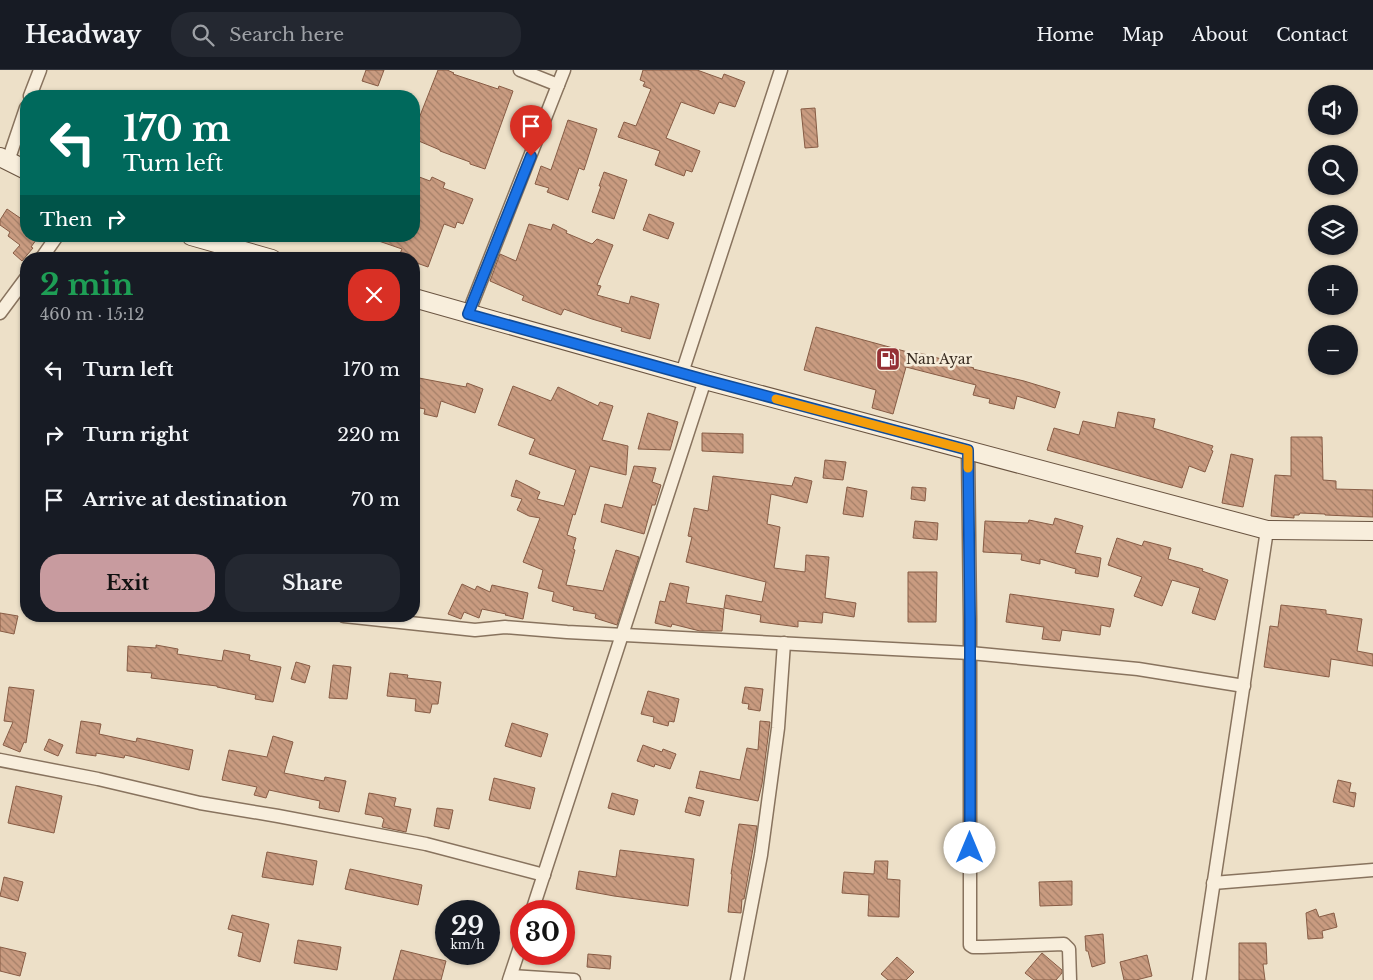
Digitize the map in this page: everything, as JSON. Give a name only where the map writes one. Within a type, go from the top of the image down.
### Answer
[{"type":"main road","points":[[4,159],[20,167]]},
{"type":"main road","points":[[212,242],[247,252]]},
{"type":"main road","points":[[420,300],[706,380],[1267,530],[1373,531]]},
{"type":"street","points":[[32,90],[40,70]]},
{"type":"street","points":[[520,70],[558,85]]},
{"type":"street","points":[[468,314],[564,70]]},
{"type":"street","points":[[682,373],[781,70]]},
{"type":"street","points":[[4,159],[20,122]]},
{"type":"street","points":[[0,313],[20,286]]},
{"type":"street","points":[[536,900],[706,380]]},
{"type":"street","points":[[968,450],[970,945],[973,947],[983,947],[1064,944],[1069,950],[1070,980]]},
{"type":"street","points":[[1199,980],[1267,530]]},
{"type":"street","points":[[400,622],[475,630],[506,627],[970,653],[1138,669],[1244,686]]},
{"type":"street","points":[[737,980],[761,855],[778,728],[784,643]]},
{"type":"street","points":[[0,760],[98,779],[200,803],[426,844],[544,875]]},
{"type":"street","points":[[1213,882],[1373,870]]},
{"type":"street","points":[[514,965],[510,978],[574,980]]},
{"type":"building","points":[[366,70],[384,70],[378,86],[362,81]]},
{"type":"building","points":[[438,70],[447,70],[453,74],[498,89],[499,86],[513,91],[485,169],[420,142],[420,116]]},
{"type":"building","points":[[643,70],[697,70],[722,79],[724,74],[745,82],[735,107],[719,102],[714,114],[681,102],[666,138],[700,151],[692,172],[686,170],[684,176],[655,165],[660,151],[618,137],[624,122],[636,126],[651,89],[643,86],[645,82],[640,80]]},
{"type":"building","points":[[815,108],[818,147],[805,148],[801,109]]},
{"type":"building","points":[[568,120],[597,129],[584,170],[579,168],[568,200],[547,192],[549,188],[535,184],[541,166],[551,170]]},
{"type":"building","points":[[604,172],[627,180],[614,219],[592,212]]},
{"type":"building","points":[[420,177],[430,181],[432,177],[445,183],[443,188],[473,199],[463,224],[457,222],[455,228],[444,224],[428,267],[420,264],[420,252],[401,252],[402,249],[382,242],[420,242]]},
{"type":"building","points":[[7,209],[20,218],[20,242],[35,242],[30,252],[20,252],[20,259],[13,253],[20,245],[8,236],[10,232],[0,225],[0,220]]},
{"type":"building","points":[[649,214],[674,223],[668,239],[643,230]]},
{"type":"building","points":[[529,224],[551,230],[553,224],[567,231],[566,233],[592,244],[597,239],[613,245],[597,285],[601,286],[597,295],[629,304],[631,296],[659,304],[650,339],[621,331],[622,328],[564,309],[561,315],[522,300],[524,296],[490,281],[500,254],[516,261]]},
{"type":"building","points":[[816,327],[915,354],[916,352],[1060,392],[1055,408],[1017,396],[1014,409],[989,403],[990,399],[973,395],[976,385],[906,367],[893,414],[872,408],[876,390],[804,370]]},
{"type":"building","points":[[420,378],[466,387],[467,383],[483,389],[475,413],[441,401],[437,417],[424,414],[425,409],[420,408]]},
{"type":"building","points":[[513,386],[551,401],[558,387],[598,406],[600,402],[613,406],[602,440],[628,446],[626,475],[590,466],[567,535],[576,538],[573,549],[575,550],[566,585],[603,591],[616,550],[639,557],[617,625],[595,618],[596,614],[573,610],[574,607],[552,601],[554,592],[538,588],[543,570],[523,562],[540,518],[529,516],[517,510],[522,499],[511,496],[516,480],[540,492],[537,499],[564,506],[576,470],[529,454],[535,439],[498,425]]},
{"type":"building","points":[[1118,412],[1155,419],[1153,428],[1213,446],[1205,472],[1189,466],[1182,488],[1047,450],[1054,428],[1079,435],[1083,421],[1115,428]]},
{"type":"building","points":[[648,413],[678,422],[670,450],[638,449]]},
{"type":"building","points":[[702,433],[743,434],[743,453],[702,451]]},
{"type":"building","points":[[1291,437],[1322,437],[1323,480],[1336,481],[1336,489],[1373,490],[1373,517],[1300,513],[1299,515],[1294,515],[1294,518],[1271,516],[1275,475],[1291,476]]},
{"type":"building","points":[[1231,454],[1253,459],[1243,507],[1222,503]]},
{"type":"building","points":[[825,460],[846,462],[843,480],[823,478]]},
{"type":"building","points":[[634,466],[656,468],[652,482],[661,485],[655,505],[652,505],[644,534],[601,522],[605,504],[622,508]]},
{"type":"building","points":[[713,476],[792,486],[795,477],[812,481],[807,503],[771,494],[767,524],[780,527],[774,568],[805,572],[806,555],[829,557],[825,598],[856,603],[854,617],[823,612],[822,623],[798,621],[798,627],[760,622],[761,615],[724,608],[726,595],[762,602],[766,582],[686,562],[692,537],[688,536],[694,508],[708,511]]},
{"type":"building","points":[[847,487],[867,491],[863,517],[843,514]]},
{"type":"building","points":[[912,487],[926,488],[925,501],[911,499]]},
{"type":"building","points":[[1055,518],[1083,526],[1075,553],[1101,558],[1098,577],[1075,573],[1076,569],[1040,559],[1040,564],[1021,560],[1022,554],[983,552],[985,521],[1028,523],[1029,520],[1053,525]]},
{"type":"building","points":[[915,521],[938,523],[937,540],[913,538]]},
{"type":"building","points":[[1117,538],[1142,546],[1144,541],[1171,548],[1168,559],[1203,569],[1202,571],[1228,580],[1215,620],[1192,613],[1200,588],[1172,580],[1162,606],[1134,596],[1142,577],[1108,565]]},
{"type":"building","points":[[908,572],[937,572],[936,622],[908,622]]},
{"type":"building","points":[[670,583],[689,587],[686,603],[724,609],[722,631],[700,631],[672,624],[671,627],[655,623],[660,601],[665,602]]},
{"type":"building","points":[[462,584],[475,590],[477,586],[490,592],[492,585],[528,593],[523,619],[482,609],[479,618],[464,612],[461,619],[448,614]]},
{"type":"building","points":[[1010,594],[1114,609],[1110,627],[1101,625],[1100,635],[1062,630],[1060,641],[1042,639],[1044,627],[1006,622]]},
{"type":"building","points":[[1281,605],[1326,610],[1326,614],[1362,619],[1357,651],[1373,654],[1373,666],[1331,659],[1329,677],[1264,667],[1270,626],[1278,627]]},
{"type":"building","points":[[0,613],[18,616],[14,634],[0,631]]},
{"type":"building","points":[[156,645],[178,649],[177,654],[222,661],[224,650],[250,655],[249,660],[281,667],[273,702],[255,699],[256,695],[217,686],[151,678],[152,673],[127,671],[128,646],[156,648]]},
{"type":"building","points":[[296,662],[310,666],[305,683],[291,679]]},
{"type":"building","points":[[333,665],[351,667],[347,699],[329,698]]},
{"type":"building","points":[[390,673],[408,675],[407,678],[441,682],[438,704],[432,704],[430,713],[415,711],[416,699],[387,696]]},
{"type":"building","points":[[9,687],[34,690],[26,743],[24,742],[20,752],[3,745],[13,722],[4,721]]},
{"type":"building","points":[[745,687],[763,689],[760,711],[748,709],[749,704],[742,703]]},
{"type":"building","points":[[648,691],[679,699],[674,722],[669,721],[668,726],[653,722],[654,717],[641,714]]},
{"type":"building","points":[[81,721],[101,724],[99,734],[136,742],[137,738],[193,750],[189,770],[125,755],[124,758],[96,753],[96,756],[76,753]]},
{"type":"building","points":[[760,721],[770,722],[758,801],[696,788],[700,771],[740,780],[747,748],[758,750]]},
{"type":"building","points":[[512,723],[548,734],[541,757],[505,746]]},
{"type":"building","points":[[273,736],[293,742],[284,773],[324,781],[325,777],[346,781],[339,812],[319,808],[320,801],[269,790],[266,798],[254,795],[257,787],[222,780],[229,750],[267,757]]},
{"type":"building","points":[[49,739],[63,745],[58,756],[44,750]]},
{"type":"building","points":[[643,745],[662,752],[663,749],[676,754],[670,769],[655,764],[654,767],[637,761]]},
{"type":"building","points":[[494,778],[535,788],[530,809],[489,800]]},
{"type":"building","points":[[1338,780],[1351,783],[1349,792],[1356,793],[1354,807],[1333,802]]},
{"type":"building","points":[[16,786],[62,796],[54,833],[8,823]]},
{"type":"building","points":[[369,793],[396,798],[394,806],[411,809],[406,832],[382,827],[384,819],[382,817],[365,814]]},
{"type":"building","points":[[612,793],[638,800],[634,815],[608,808]]},
{"type":"building","points":[[689,797],[704,801],[700,816],[685,812]]},
{"type":"building","points":[[437,808],[453,810],[449,829],[434,826]]},
{"type":"building","points":[[739,824],[757,826],[744,899],[742,899],[741,913],[728,912],[731,874]]},
{"type":"building","points":[[620,850],[694,859],[688,906],[576,889],[579,871],[616,877]]},
{"type":"building","points":[[267,852],[317,861],[313,885],[262,877]]},
{"type":"building","points":[[875,861],[888,861],[887,879],[900,880],[899,917],[868,916],[869,895],[842,893],[844,872],[874,874]]},
{"type":"building","points":[[350,869],[422,885],[418,905],[345,889]]},
{"type":"building","points":[[4,877],[23,882],[18,901],[0,896]]},
{"type":"building","points":[[1072,881],[1072,905],[1040,906],[1039,882]]},
{"type":"building","points":[[1316,909],[1319,917],[1334,913],[1337,927],[1322,931],[1323,938],[1308,939],[1306,913]]},
{"type":"building","points":[[232,915],[269,924],[260,962],[238,956],[243,933],[228,929]]},
{"type":"building","points":[[1103,934],[1105,963],[1092,967],[1088,951],[1086,951],[1085,936]]},
{"type":"building","points":[[298,940],[341,947],[337,970],[294,963]]},
{"type":"building","points":[[1239,943],[1266,943],[1267,964],[1263,964],[1265,980],[1239,980]]},
{"type":"building","points":[[0,947],[26,953],[20,976],[0,971]]},
{"type":"building","points":[[401,950],[435,958],[435,965],[445,965],[441,980],[393,980]]},
{"type":"building","points":[[1042,953],[1062,970],[1062,973],[1056,980],[1034,980],[1025,973]]},
{"type":"building","points":[[588,954],[611,956],[610,969],[587,967]]},
{"type":"building","points":[[1147,955],[1152,976],[1136,980],[1124,980],[1120,962]]},
{"type":"building","points":[[897,957],[914,972],[906,980],[888,980],[881,974]]},
{"type":"slow traffic","points":[[776,399],[968,450],[968,468]]},
{"type":"place","name":"Nan Ayar","points":[[888,359]]},
{"type":"route","points":[[531,156],[468,314],[968,450],[970,848]]}]
